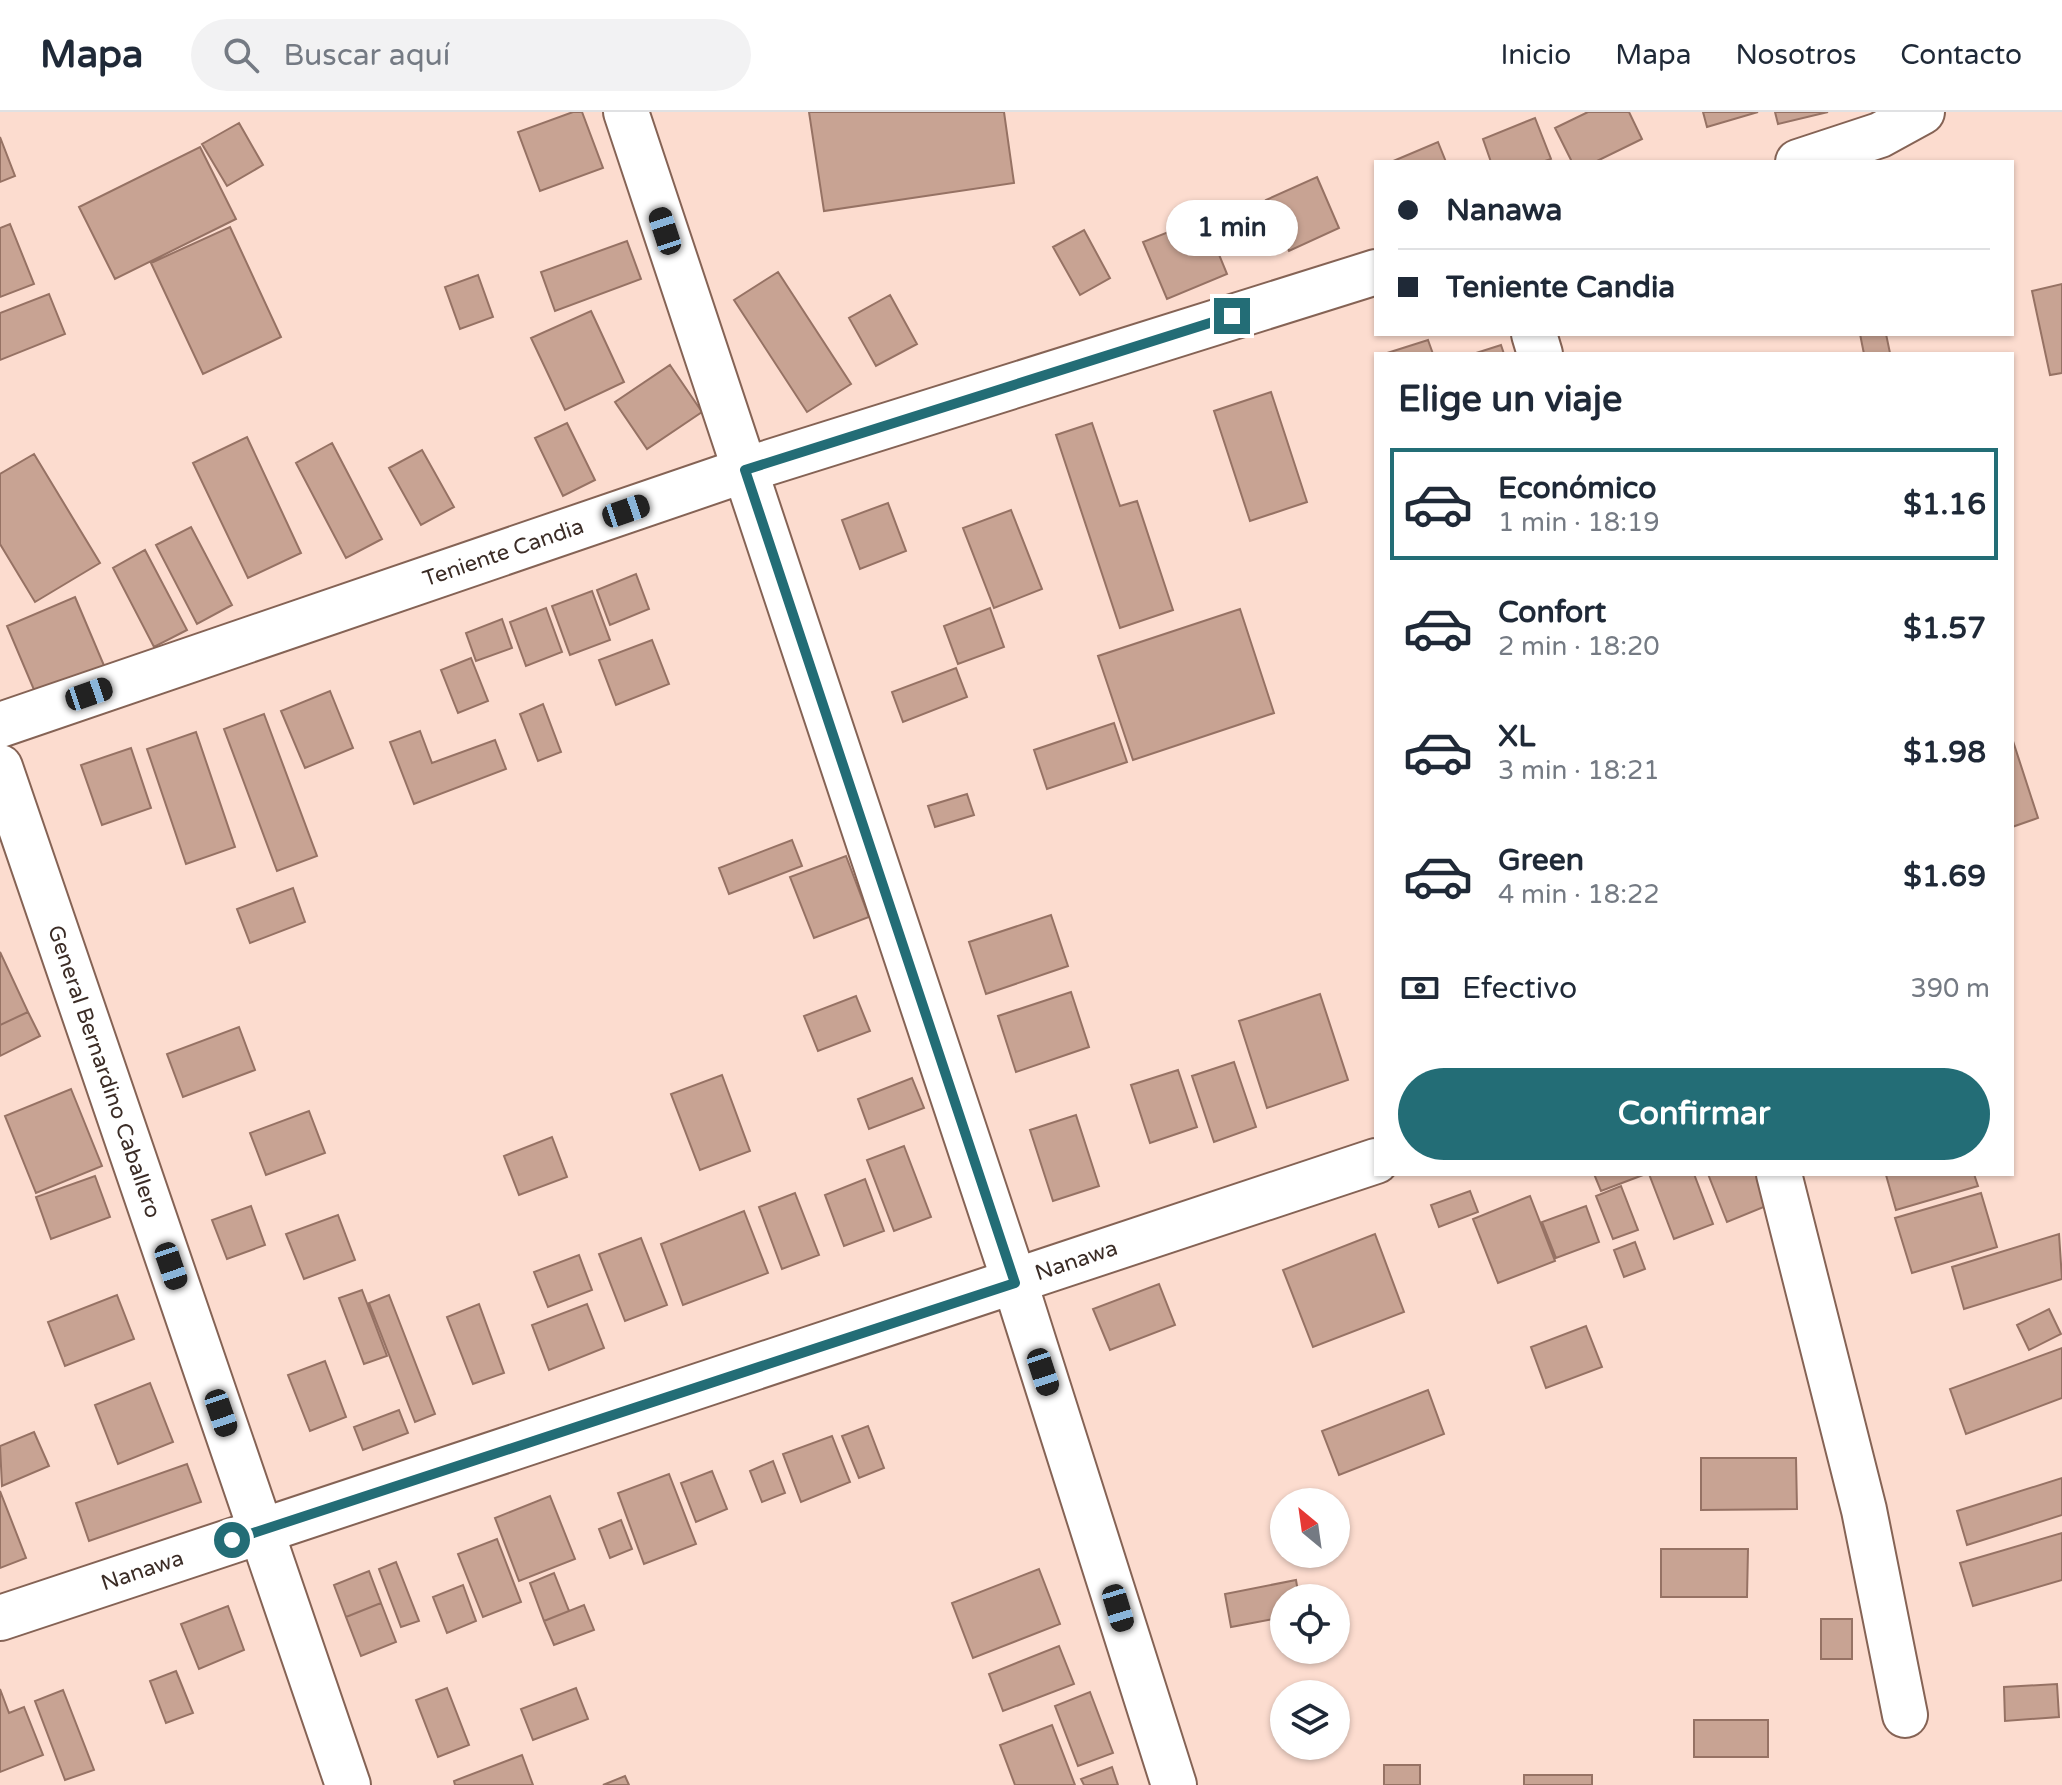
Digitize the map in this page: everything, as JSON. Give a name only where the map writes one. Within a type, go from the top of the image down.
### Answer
[{"type":"street","points":[[626,112],[1015,1283],[1174,1785]]},
{"type":"street","points":[[1804,160],[1880,135],[1922,112]]},
{"type":"street","name":"Teniente Candia","points":[[0,725],[745,470],[1374,273]]},
{"type":"street","name":"General Bernardino Caballero","points":[[0,767],[348,1785]]},
{"type":"street","name":"Nanawa","points":[[0,1618],[1374,1162]]},
{"type":"street","points":[[1780,1176],[1861,1495],[1905,1715]]},
{"type":"building","points":[[573,112],[582,112],[603,168],[540,191],[518,132]]},
{"type":"building","points":[[809,112],[1004,112],[1014,183],[824,211]]},
{"type":"building","points":[[1588,112],[1629,112],[1642,139],[1599,160],[1571,160],[1555,128]]},
{"type":"building","points":[[1703,112],[1758,112],[1707,127]]},
{"type":"building","points":[[1775,112],[1828,112],[1778,124]]},
{"type":"building","points":[[1535,118],[1551,159],[1490,160],[1483,139]]},
{"type":"building","points":[[239,123],[263,165],[227,186],[202,144]]},
{"type":"building","points":[[0,137],[15,176],[0,182]]},
{"type":"building","points":[[1438,142],[1445,160],[1396,160]]},
{"type":"building","points":[[200,147],[236,219],[115,279],[79,207]]},
{"type":"building","points":[[1317,177],[1339,228],[1289,251],[1266,200]]},
{"type":"building","points":[[1204,218],[1227,274],[1167,299],[1143,242]]},
{"type":"building","points":[[10,224],[34,284],[0,297],[0,228]]},
{"type":"building","points":[[230,227],[281,337],[203,374],[151,263]]},
{"type":"building","points":[[1084,230],[1110,278],[1080,295],[1053,247]]},
{"type":"building","points":[[627,241],[641,279],[555,311],[541,272]]},
{"type":"building","points":[[778,272],[851,384],[807,412],[734,300]]},
{"type":"building","points":[[478,275],[493,317],[460,329],[445,287]]},
{"type":"building","points":[[2062,284],[2062,373],[2050,375],[2032,291]]},
{"type":"building","points":[[49,294],[65,334],[0,360],[0,313]]},
{"type":"building","points":[[890,295],[917,344],[876,366],[849,318]]},
{"type":"building","points":[[591,311],[624,382],[565,410],[531,338]]},
{"type":"building","points":[[1860,336],[1886,336],[1890,352],[1864,352]]},
{"type":"building","points":[[1428,340],[1432,352],[1390,352]]},
{"type":"building","points":[[1501,345],[1503,352],[1479,352]]},
{"type":"building","points":[[670,365],[702,412],[647,449],[615,402]]},
{"type":"building","points":[[1271,392],[1307,502],[1250,521],[1214,411]]},
{"type":"building","points":[[567,423],[595,480],[563,496],[535,438]]},
{"type":"building","points":[[1092,423],[1120,506],[1137,501],[1173,610],[1120,628],[1056,435]]},
{"type":"building","points":[[247,437],[301,553],[248,578],[193,463]]},
{"type":"building","points":[[332,443],[382,539],[346,558],[296,463]]},
{"type":"building","points":[[422,450],[454,507],[421,525],[389,468]]},
{"type":"building","points":[[34,454],[100,563],[35,602],[0,544],[0,474]]},
{"type":"building","points":[[888,503],[906,551],[860,569],[842,520]]},
{"type":"building","points":[[1011,510],[1042,589],[994,608],[963,528]]},
{"type":"building","points":[[191,527],[232,605],[197,624],[156,545]]},
{"type":"building","points":[[145,550],[187,630],[154,647],[113,568]]},
{"type":"building","points":[[636,574],[649,609],[610,625],[597,590]]},
{"type":"building","points":[[592,591],[610,640],[570,655],[552,606]]},
{"type":"building","points":[[75,597],[108,675],[40,704],[7,626]]},
{"type":"building","points":[[546,608],[562,652],[526,666],[510,622]]},
{"type":"building","points":[[990,608],[1004,647],[958,664],[944,626]]},
{"type":"building","points":[[1240,609],[1274,713],[1133,760],[1098,656]]},
{"type":"building","points":[[502,619],[512,648],[476,661],[466,633]]},
{"type":"building","points":[[652,640],[669,684],[616,705],[599,660]]},
{"type":"building","points":[[471,658],[488,701],[458,713],[441,670]]},
{"type":"building","points":[[956,668],[967,697],[903,722],[892,692]]},
{"type":"building","points":[[330,691],[353,748],[305,768],[281,711]]},
{"type":"building","points":[[543,704],[561,752],[538,761],[520,714]]},
{"type":"building","points":[[264,714],[317,856],[277,871],[224,729]]},
{"type":"building","points":[[1114,723],[1127,762],[1047,789],[1034,750]]},
{"type":"building","points":[[420,731],[432,763],[495,740],[506,769],[414,804],[390,742]]},
{"type":"building","points":[[196,732],[235,847],[186,864],[147,749]]},
{"type":"building","points":[[2014,744],[2038,818],[2014,826]]},
{"type":"building","points":[[131,748],[151,808],[102,825],[81,765]]},
{"type":"building","points":[[967,794],[974,815],[935,827],[928,806]]},
{"type":"building","points":[[792,840],[802,866],[729,894],[719,868]]},
{"type":"building","points":[[846,856],[869,917],[814,938],[790,877]]},
{"type":"building","points":[[293,888],[305,922],[250,943],[237,909]]},
{"type":"building","points":[[1051,915],[1068,966],[986,994],[969,942]]},
{"type":"building","points":[[0,952],[28,1012],[0,1025]]},
{"type":"building","points":[[1071,992],[1089,1047],[1016,1072],[998,1016]]},
{"type":"building","points":[[1320,994],[1348,1080],[1267,1108],[1239,1021]]},
{"type":"building","points":[[856,996],[870,1031],[818,1051],[804,1016]]},
{"type":"building","points":[[28,1012],[40,1036],[0,1056],[0,1025]]},
{"type":"building","points":[[239,1027],[255,1070],[183,1097],[167,1054]]},
{"type":"building","points":[[1234,1062],[1256,1127],[1214,1142],[1192,1076]]},
{"type":"building","points":[[1178,1070],[1197,1127],[1150,1143],[1131,1085]]},
{"type":"building","points":[[722,1075],[750,1151],[700,1170],[671,1094]]},
{"type":"building","points":[[912,1078],[924,1108],[869,1129],[858,1099]]},
{"type":"building","points":[[71,1089],[102,1166],[36,1193],[5,1116]]},
{"type":"building","points":[[309,1111],[325,1153],[266,1175],[250,1133]]},
{"type":"building","points":[[1076,1115],[1099,1186],[1053,1201],[1030,1130]]},
{"type":"building","points":[[552,1137],[567,1177],[519,1195],[504,1156]]},
{"type":"building","points":[[904,1146],[931,1217],[894,1231],[867,1160]]},
{"type":"building","points":[[95,1176],[110,1217],[51,1239],[36,1197]]},
{"type":"building","points":[[1595,1176],[1640,1176],[1601,1191]]},
{"type":"building","points":[[1650,1176],[1695,1176],[1713,1224],[1674,1239]]},
{"type":"building","points":[[1709,1176],[1766,1176],[1776,1202],[1727,1222]]},
{"type":"building","points":[[1886,1176],[1975,1176],[1978,1186],[1896,1210]]},
{"type":"building","points":[[865,1179],[884,1231],[844,1246],[825,1195]]},
{"type":"building","points":[[1621,1186],[1638,1230],[1613,1239],[1596,1196]]},
{"type":"building","points":[[1470,1191],[1478,1212],[1439,1227],[1431,1205]]},
{"type":"building","points":[[795,1193],[819,1255],[782,1269],[759,1207]]},
{"type":"building","points":[[1981,1193],[1997,1247],[1912,1273],[1895,1218]]},
{"type":"building","points":[[1530,1196],[1555,1261],[1498,1283],[1473,1219]]},
{"type":"building","points":[[251,1206],[265,1245],[227,1259],[212,1220]]},
{"type":"building","points":[[1586,1206],[1599,1242],[1556,1258],[1542,1222]]},
{"type":"building","points":[[744,1211],[768,1273],[683,1305],[661,1244]]},
{"type":"building","points":[[338,1215],[355,1260],[304,1279],[286,1234]]},
{"type":"building","points":[[1375,1234],[1404,1312],[1313,1347],[1283,1270]]},
{"type":"building","points":[[2059,1234],[2062,1279],[1964,1309],[1952,1267]]},
{"type":"building","points":[[641,1238],[667,1305],[625,1321],[599,1254]]},
{"type":"building","points":[[1635,1242],[1645,1269],[1624,1277],[1614,1250]]},
{"type":"building","points":[[579,1255],[592,1290],[548,1307],[534,1272]]},
{"type":"building","points":[[1159,1284],[1175,1325],[1110,1350],[1093,1309]]},
{"type":"building","points":[[362,1290],[387,1356],[364,1364],[339,1298]]},
{"type":"building","points":[[117,1295],[134,1339],[65,1366],[48,1322]]},
{"type":"building","points":[[389,1295],[435,1414],[415,1422],[369,1303]]},
{"type":"building","points":[[479,1304],[504,1373],[473,1384],[447,1317]]},
{"type":"building","points":[[587,1304],[604,1348],[549,1370],[532,1325]]},
{"type":"building","points":[[2049,1309],[2061,1334],[2029,1350],[2017,1325]]},
{"type":"building","points":[[1586,1326],[1602,1367],[1546,1388],[1531,1347]]},
{"type":"building","points":[[2062,1348],[2062,1398],[1966,1434],[1950,1389]]},
{"type":"building","points":[[325,1361],[346,1417],[310,1431],[288,1375]]},
{"type":"building","points":[[150,1383],[173,1442],[118,1464],[95,1405]]},
{"type":"building","points":[[1428,1390],[1444,1434],[1339,1475],[1322,1431]]},
{"type":"building","points":[[399,1410],[408,1433],[363,1450],[354,1427]]},
{"type":"building","points":[[868,1426],[884,1468],[859,1478],[842,1436]]},
{"type":"building","points":[[34,1432],[49,1466],[2,1486],[0,1446]]},
{"type":"building","points":[[832,1436],[850,1482],[801,1502],[783,1454]]},
{"type":"building","points":[[1701,1458],[1796,1458],[1797,1509],[1701,1510]]},
{"type":"building","points":[[773,1461],[785,1493],[762,1502],[750,1471]]},
{"type":"building","points":[[187,1464],[201,1502],[89,1541],[76,1503]]},
{"type":"building","points":[[712,1471],[727,1509],[696,1522],[681,1483]]},
{"type":"building","points":[[669,1474],[696,1544],[644,1564],[618,1493]]},
{"type":"building","points":[[2062,1478],[2062,1515],[1967,1545],[1957,1511]]},
{"type":"building","points":[[0,1491],[26,1558],[0,1568]]},
{"type":"building","points":[[550,1496],[575,1559],[519,1581],[495,1518]]},
{"type":"building","points":[[621,1520],[632,1549],[610,1558],[599,1529]]},
{"type":"building","points":[[2062,1533],[2062,1580],[1973,1606],[1960,1563]]},
{"type":"building","points":[[497,1539],[521,1602],[483,1617],[458,1554]]},
{"type":"building","points":[[1661,1549],[1748,1549],[1747,1597],[1661,1597]]},
{"type":"building","points":[[396,1562],[419,1621],[401,1627],[379,1569]]},
{"type":"building","points":[[1039,1569],[1060,1624],[973,1658],[952,1603]]},
{"type":"building","points":[[369,1571],[381,1603],[346,1617],[334,1585]]},
{"type":"building","points":[[554,1573],[569,1611],[544,1621],[530,1583]]},
{"type":"building","points":[[1296,1580],[1297,1584],[1276,1584]]},
{"type":"building","points":[[463,1585],[476,1621],[447,1633],[433,1597]]},
{"type":"building","points":[[1270,1585],[1270,1620],[1231,1627],[1225,1594]]},
{"type":"building","points":[[381,1603],[396,1642],[361,1656],[346,1617]]},
{"type":"building","points":[[584,1605],[594,1630],[554,1645],[544,1621]]},
{"type":"building","points":[[228,1606],[244,1650],[199,1669],[181,1624]]},
{"type":"building","points":[[1821,1619],[1852,1619],[1852,1659],[1821,1659]]},
{"type":"building","points":[[1059,1646],[1074,1684],[1003,1711],[989,1674]]},
{"type":"building","points":[[176,1671],[193,1713],[166,1723],[150,1681]]},
{"type":"building","points":[[2057,1684],[2059,1717],[2005,1721],[2004,1687]]},
{"type":"building","points":[[447,1688],[469,1745],[438,1757],[416,1700]]},
{"type":"building","points":[[576,1688],[588,1719],[533,1740],[521,1709]]},
{"type":"building","points":[[0,1689],[9,1713],[24,1707],[43,1755],[0,1772]]},
{"type":"building","points":[[63,1690],[94,1770],[65,1780],[35,1701]]},
{"type":"building","points":[[1090,1692],[1113,1753],[1078,1766],[1055,1706]]},
{"type":"building","points":[[1694,1720],[1768,1720],[1768,1757],[1694,1757]]},
{"type":"building","points":[[1052,1725],[1075,1785],[1015,1785],[1000,1745]]},
{"type":"building","points":[[522,1755],[533,1785],[455,1785],[454,1781]]},
{"type":"building","points":[[1384,1765],[1420,1765],[1420,1785],[1384,1785]]},
{"type":"building","points":[[1112,1767],[1118,1785],[1084,1785],[1081,1779]]},
{"type":"building","points":[[1524,1775],[1592,1775],[1592,1785],[1524,1785]]},
{"type":"building","points":[[625,1776],[629,1785],[603,1785]]},
{"type":"route","points":[[232,1540],[1015,1283],[745,470],[1232,316]]}]
